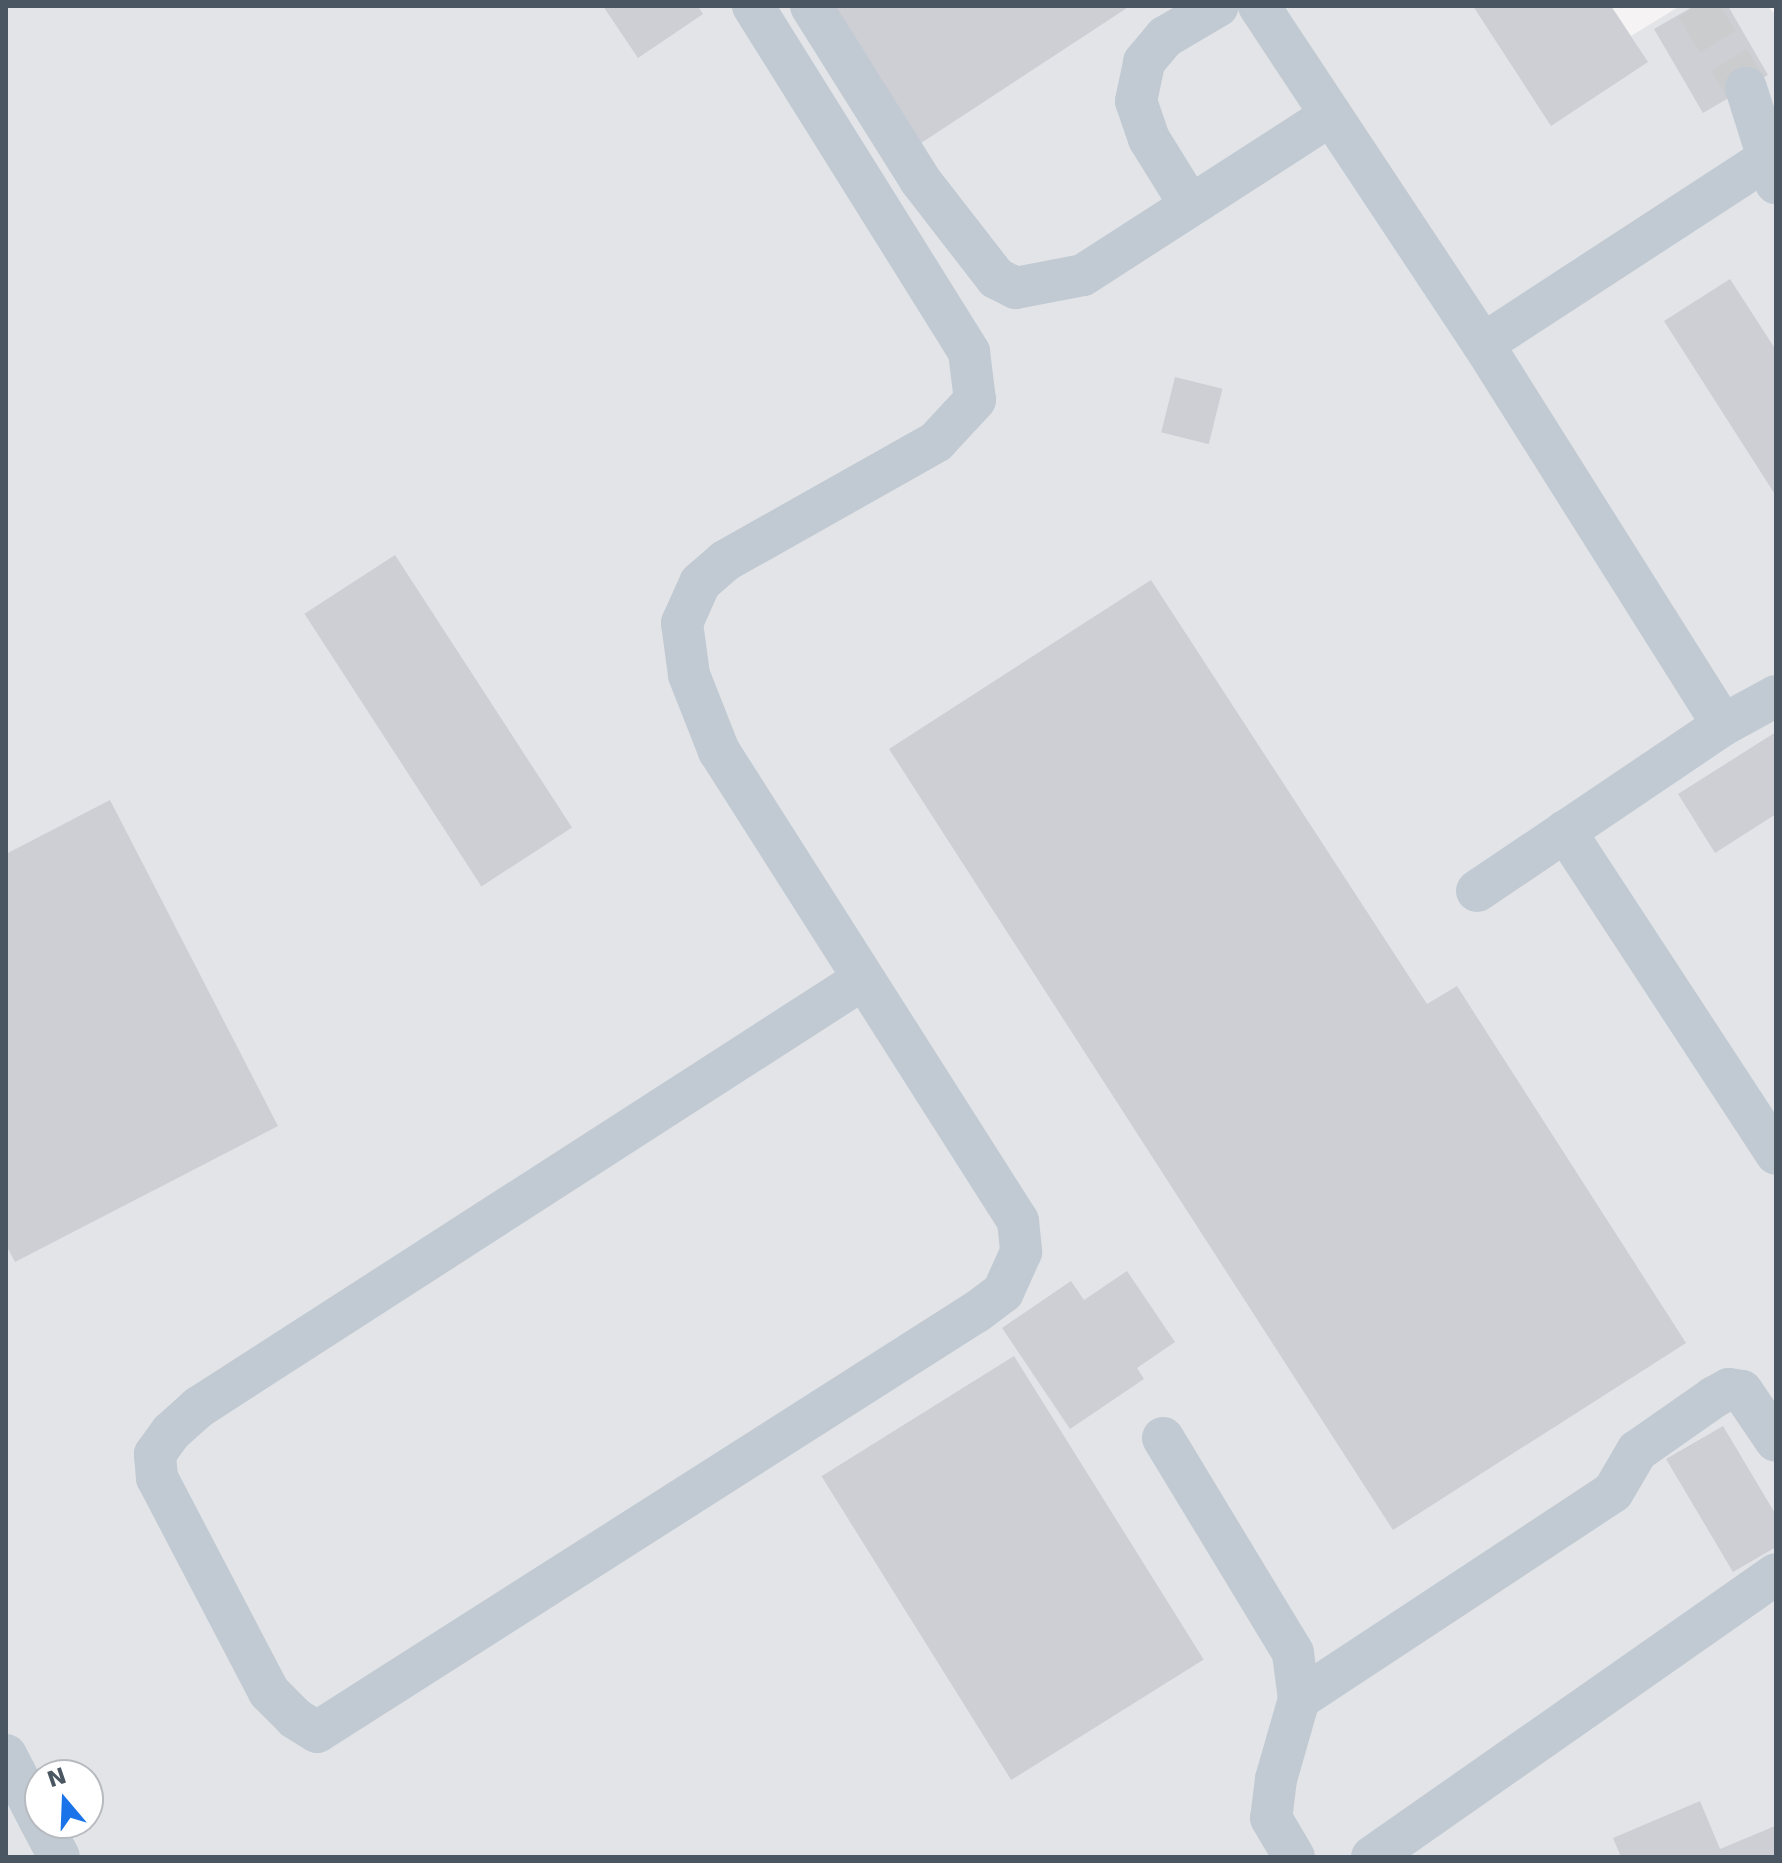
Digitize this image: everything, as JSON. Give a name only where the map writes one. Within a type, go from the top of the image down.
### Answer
[{"type":"lane","points":[[753,6],[969,352],[975,400],[936,442],[725,561],[700,583],[682,623],[689,675],[719,751],[1018,1221],[1021,1252],[1003,1292],[317,1732],[295,1718],[269,1692],[157,1478],[155,1454],[171,1432],[199,1407],[863,979]]},
{"type":"lane","points":[[811,6],[920,180],[996,278],[1016,288],[1083,275],[1331,115]]},
{"type":"lane","points":[[1190,205],[1149,139],[1136,101],[1144,62],[1165,37],[1218,6]]},
{"type":"lane","points":[[1259,6],[1483,344],[1723,725]]},
{"type":"lane","points":[[1483,344],[1772,171],[1746,88]]},
{"type":"lane","points":[[1477,891],[1723,725],[1776,696]]},
{"type":"lane","points":[[1565,831],[1776,1154]]},
{"type":"lane","points":[[1299,1699],[1613,1492],[1637,1451],[1714,1397],[1729,1389],[1742,1391],[1776,1441]]},
{"type":"lane","points":[[1163,1438],[1293,1653],[1299,1699],[1276,1779],[1271,1818],[1294,1857]]},
{"type":"lane","points":[[1372,1857],[1776,1574]]},
{"type":"lane","points":[[6,1755],[24,1789]]},
{"type":"lane","points":[[50,1839],[59,1857]]},
{"type":"shaded area","points":[[6,6],[1611,6],[1631,36],[1680,6],[1767,6],[1776,15],[1776,1857],[6,1857]]},
{"type":"building","points":[[603,6],[698,6],[703,14],[638,58]]},
{"type":"building","points":[[828,6],[1130,6],[918,145]]},
{"type":"building","points":[[1473,6],[1611,6],[1648,62],[1551,126]]},
{"type":"building","points":[[1694,6],[1728,6],[1768,75],[1703,113],[1654,29]]},
{"type":"building","points":[[1730,279],[1776,350],[1776,496],[1664,321]]},
{"type":"building","points":[[1175,377],[1223,389],[1209,444],[1161,432]]},
{"type":"building","points":[[395,555],[572,828],[481,886],[304,614]]},
{"type":"building","points":[[1151,580],[1427,1004],[1457,986],[1686,1343],[1393,1530],[889,749]]},
{"type":"building","points":[[1776,732],[1776,814],[1715,853],[1678,794]]},
{"type":"building","points":[[110,800],[278,1126],[15,1262],[6,1245],[6,854]]},
{"type":"building","points":[[1127,1271],[1175,1342],[1137,1368],[1144,1379],[1070,1429],[1002,1328],[1071,1281],[1084,1300]]},
{"type":"building","points":[[1014,1356],[1204,1660],[1011,1780],[821,1476]]},
{"type":"building","points":[[1723,1426],[1776,1515],[1776,1547],[1733,1572],[1666,1459]]},
{"type":"building","points":[[1700,1801],[1720,1849],[1775,1826],[1776,1857],[1621,1857],[1613,1838]]},
{"type":"tunnel","points":[[1696,6],[1746,88]]}]
